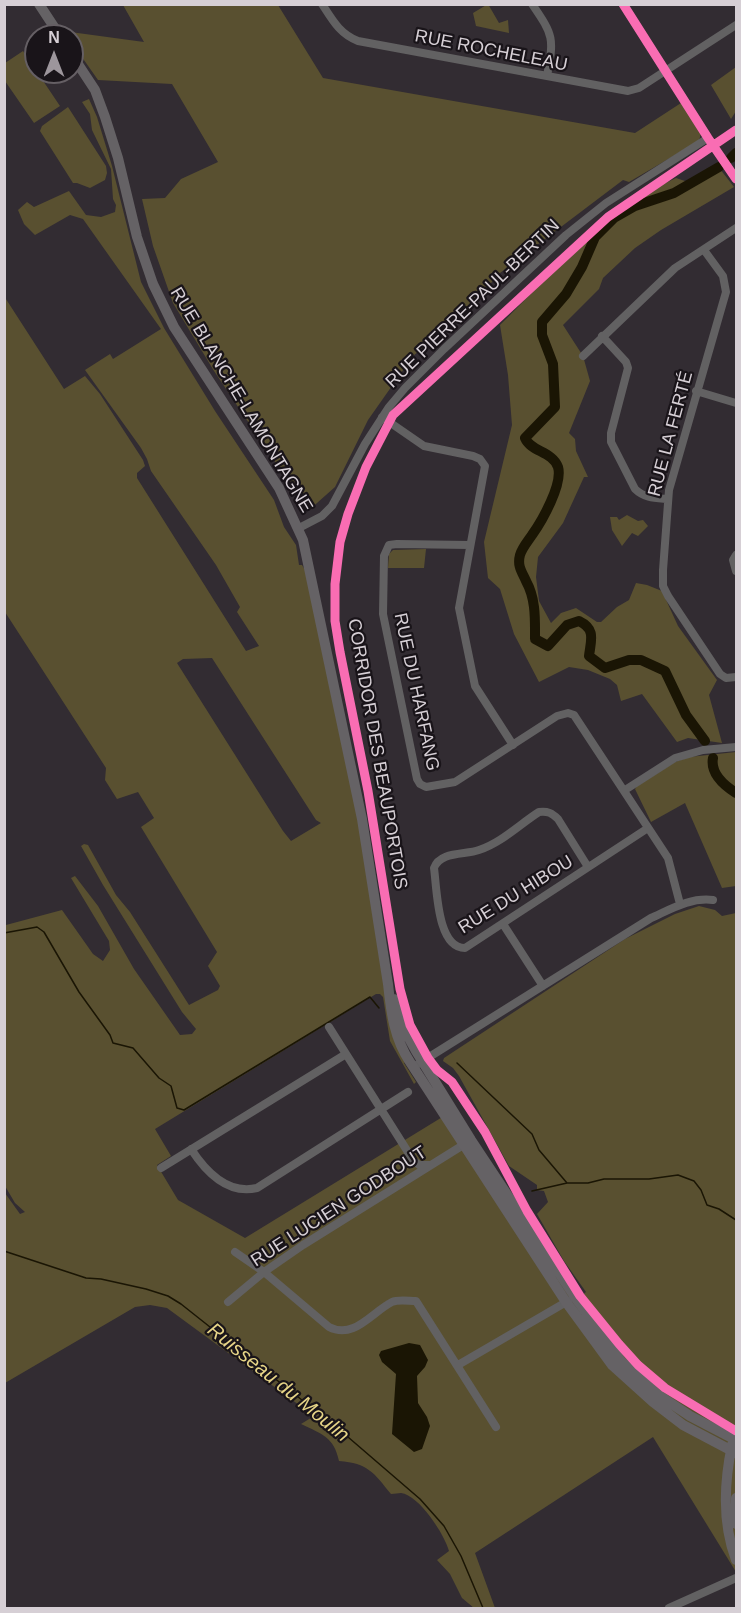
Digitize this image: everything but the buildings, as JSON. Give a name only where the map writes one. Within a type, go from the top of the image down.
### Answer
[{"type":"street","points":[[39,4],[52,24]]},
{"type":"street","name":"RUE ROCHELEAU","points":[[322,4],[339,29],[347,37],[358,41],[628,91],[639,88],[736,25]]},
{"type":"street","points":[[532,4],[549,29],[552,38],[547,76]]},
{"type":"street","points":[[623,4],[736,179]]},
{"type":"street","name":"RUE BLANCHE-LAMONTAGNE","points":[[84,73],[95,90],[105,117],[118,158],[137,237],[153,284],[174,327],[279,488],[303,540],[362,819],[391,1011],[398,1041],[413,1067],[467,1143],[612,1365],[683,1425],[734,1446]]},
{"type":"street","name":"RUE PIERRE-PAUL-BERTIN","points":[[299,528],[322,516],[332,506],[382,417],[418,374],[566,235],[606,203],[708,138]]},
{"type":"street","points":[[583,356],[675,267],[736,228]]},
{"type":"street","name":"RUE LA FERTÉ","points":[[704,250],[723,276],[726,292],[667,498],[663,586],[720,674],[726,678],[736,677]]},
{"type":"street","points":[[602,336],[626,362],[628,368],[610,433],[613,450],[639,494],[647,497],[667,498]]},
{"type":"street","points":[[696,392],[736,403]]},
{"type":"street","points":[[382,417],[424,446],[473,456],[483,462],[485,474],[459,608],[468,661],[475,686],[513,745]]},
{"type":"street","name":"RUE DU HARFANG","points":[[470,545],[397,544],[389,546],[384,556],[383,614],[417,779],[426,786],[455,782],[557,716],[568,713],[574,715],[668,858],[680,904]]},
{"type":"street","points":[[736,555],[733,560],[736,571]]},
{"type":"street","points":[[625,790],[675,758],[703,750],[736,747]]},
{"type":"street","name":"RUE DU HIBOU","points":[[588,867],[558,819],[546,811],[539,812],[481,850],[446,857],[436,863],[434,868],[445,932],[454,945],[465,948],[648,828]]},
{"type":"street","points":[[413,1067],[622,934],[680,904],[705,899],[713,900]]},
{"type":"street","points":[[503,924],[543,986]]},
{"type":"street","name":"RUE BLANCHE-LAMONTAGNE","points":[[388,984],[404,1029],[467,1143]]},
{"type":"street","points":[[329,1027],[413,1160],[419,1165],[429,1165]]},
{"type":"street","points":[[161,1168],[346,1054]]},
{"type":"street","points":[[191,1149],[202,1167],[213,1177],[245,1191],[257,1188],[408,1092]]},
{"type":"street","name":"RUE LUCIEN GODBOUT","points":[[228,1302],[264,1272],[303,1245],[467,1143]]},
{"type":"street","points":[[235,1252],[264,1272],[338,1332],[349,1330],[364,1322],[394,1301],[416,1301],[496,1426]]},
{"type":"street","points":[[458,1365],[570,1299]]},
{"type":"street","points":[[734,1446],[725,1500],[728,1531],[736,1560]]},
{"type":"street","points":[[736,1498],[736,1524]]},
{"type":"street","points":[[669,1608],[736,1578]]},
{"type":"shaded area","points":[[488,4],[499,23],[508,20],[509,33],[476,26],[473,13]]},
{"type":"shaded area","points":[[123,5],[278,5],[323,78],[635,133],[681,103],[701,133],[699,141],[629,182],[623,180],[500,273],[464,313],[413,356],[368,420],[335,487],[308,511],[214,371],[173,303],[153,246],[142,199],[165,198],[181,179],[218,162],[172,84],[98,80],[84,60],[84,34],[144,42]]},
{"type":"shaded area","points":[[23,51],[24,84],[45,84],[60,106],[34,123],[5,81],[5,63]]},
{"type":"shaded area","points":[[736,67],[736,111],[731,119],[711,85]]},
{"type":"shaded area","points":[[89,99],[97,117],[112,166],[141,282],[164,328],[274,500],[284,527],[296,545],[299,565],[302,565],[305,570],[359,819],[406,1062],[404,1063],[416,1082],[414,1084],[390,1041],[383,997],[376,994],[155,1129],[171,1156],[157,1165],[178,1200],[245,1238],[444,1116],[580,1296],[586,1292],[564,1261],[537,1214],[548,1202],[544,1191],[537,1190],[537,1185],[509,1166],[459,1076],[443,1061],[444,1058],[625,939],[675,914],[699,906],[715,910],[722,916],[736,913],[736,1572],[653,1437],[475,1553],[495,1608],[474,1608],[462,1598],[450,1574],[437,1560],[449,1551],[447,1544],[437,1526],[416,1501],[401,1493],[391,1494],[370,1470],[357,1464],[339,1461],[334,1446],[326,1437],[301,1424],[314,1416],[167,1308],[150,1305],[135,1307],[5,1383],[5,1193],[20,1214],[25,1212],[15,1203],[5,1186],[5,923],[6,925],[62,910],[93,954],[103,961],[110,950],[109,941],[71,878],[75,876],[98,906],[134,969],[180,1035],[192,1034],[196,1029],[182,1012],[81,846],[88,845],[116,895],[130,912],[189,1005],[218,990],[220,986],[208,966],[217,952],[141,827],[154,818],[138,792],[117,799],[105,780],[106,768],[5,612],[4,296],[64,389],[85,376],[100,394],[143,460],[145,466],[137,473],[137,478],[246,651],[259,646],[237,612],[240,607],[216,565],[151,471],[141,448],[85,370],[110,354],[113,359],[161,329],[83,219],[70,215],[35,235],[24,224],[18,210],[27,202],[34,207],[69,191],[86,215],[101,217],[115,212],[111,169],[92,130],[90,114],[82,102]],"holes":[[[212,658],[316,820],[321,823],[291,841],[177,663],[183,659]]]},
{"type":"shaded area","points":[[68,107],[106,166],[105,180],[90,188],[73,183],[40,131],[42,126]]},
{"type":"shaded area","points":[[720,169],[734,187],[635,248],[603,278],[599,289],[563,325],[583,356],[590,381],[569,433],[575,439],[576,451],[588,477],[584,477],[563,523],[538,557],[536,577],[539,601],[551,623],[561,613],[576,608],[597,622],[601,622],[617,607],[629,600],[636,583],[662,591],[678,626],[717,680],[709,695],[722,743],[688,738],[677,742],[642,694],[621,701],[617,685],[610,679],[588,670],[569,667],[539,682],[514,634],[500,589],[488,578],[484,542],[512,425],[508,375],[500,325],[582,244],[627,207],[676,178],[691,183]]},
{"type":"shaded area","points":[[627,515],[638,521],[643,520],[648,526],[638,536],[632,533],[622,546],[612,530],[610,517],[617,517],[619,520]]},
{"type":"shaded area","points":[[426,549],[424,568],[388,568],[389,554],[393,550]]},
{"type":"shaded area","points":[[736,752],[736,886],[722,888],[685,803],[651,822],[635,789],[675,762],[689,757]]},
{"type":"shaded area","points":[[409,1343],[420,1345],[428,1360],[417,1376],[418,1403],[430,1426],[422,1449],[414,1452],[392,1434],[396,1374],[382,1362],[379,1355],[381,1351]]},
{"type":"waterway","points":[[731,158],[736,153]]},
{"type":"waterway","points":[[705,741],[686,715],[665,671],[641,660],[629,660],[605,668],[589,656],[590,631],[579,621],[567,625],[548,646],[535,639],[533,602],[519,562],[522,550],[551,502],[559,474],[555,462],[547,454],[528,443],[525,438],[555,407],[553,364],[542,335],[542,322],[566,294],[582,267],[595,237],[614,218],[635,206],[674,193],[719,167]]},
{"type":"waterway","points":[[713,758],[716,774],[736,793]]},
{"type":"waterway","points":[[4,933],[37,927],[44,932],[79,992],[110,1035],[113,1043],[133,1048],[159,1078],[171,1086],[177,1108],[184,1110],[370,997],[379,1008]]},
{"type":"waterway","points":[[457,1063],[532,1134],[539,1150],[567,1183]]},
{"type":"waterway","points":[[532,1191],[567,1183],[588,1183],[604,1179],[649,1179],[678,1175],[694,1181],[701,1190],[707,1205],[719,1209],[736,1220]]},
{"type":"waterway","name":"Ruisseau du Moulin","points":[[4,1251],[86,1278],[146,1289],[168,1296],[181,1304],[341,1431],[420,1499],[444,1526],[461,1556],[483,1608]]},
{"type":"cycle path","points":[[623,4],[736,179]]},
{"type":"cycle path","name":"CORRIDOR DES BEAUPORTOIS","points":[[736,130],[608,217],[393,415],[366,467],[348,514],[340,542],[335,584],[335,621],[340,652],[368,791],[400,989],[410,1025],[428,1058],[437,1070],[452,1082],[485,1132],[527,1211],[580,1296],[638,1365],[665,1388],[736,1431]]}]
